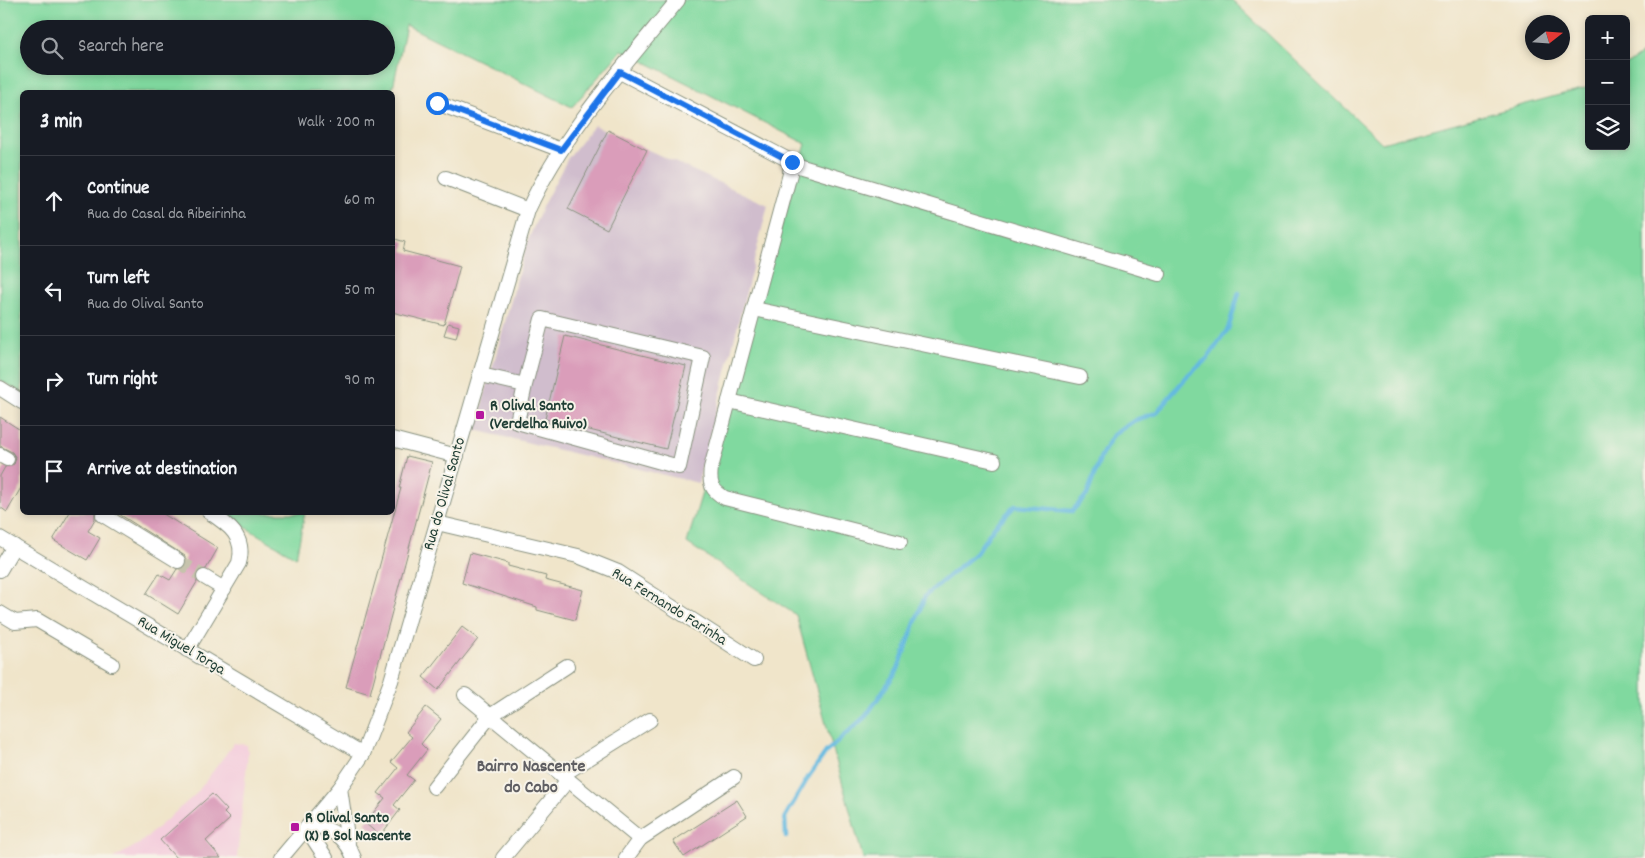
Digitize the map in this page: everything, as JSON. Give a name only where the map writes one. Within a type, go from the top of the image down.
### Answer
[{"type":"street","name":"Rua do Olival Santo","points":[[281,858],[310,826],[340,788],[363,754],[391,681],[528,210],[546,173],[561,150],[678,0]]},
{"type":"street","points":[[620,72],[802,168],[1160,274]]},
{"type":"street","points":[[437,103],[561,150]]},
{"type":"street","points":[[792,162],[709,481],[714,492],[725,498],[900,542]]},
{"type":"street","points":[[446,178],[528,210]]},
{"type":"street","points":[[754,309],[1080,377]]},
{"type":"street","points":[[542,319],[703,357],[679,468],[517,422],[525,385],[542,319]]},
{"type":"street","points":[[480,374],[525,385]]},
{"type":"street","points":[[0,388],[20,401]]},
{"type":"street","points":[[729,401],[994,461]]},
{"type":"street","points":[[395,440],[457,456]]},
{"type":"street","points":[[103,515],[178,561]]},
{"type":"street","points":[[187,650],[224,589],[242,553],[241,543],[229,526],[213,515]]},
{"type":"street","name":"Rua Fernando Farinha","points":[[437,523],[578,556],[618,572],[754,660]]},
{"type":"street","name":"Rua Miguel Torga","points":[[0,538],[363,754]]},
{"type":"street","points":[[0,570],[14,546]]},
{"type":"street","points":[[204,577],[224,589]]},
{"type":"street","points":[[0,613],[14,622],[37,620],[112,664]]},
{"type":"street","points":[[434,787],[490,716],[567,666]]},
{"type":"street","points":[[464,695],[640,839]]},
{"type":"street","points":[[502,858],[565,777],[650,720]]},
{"type":"street","points":[[626,858],[640,839],[734,777]]},
{"type":"street","points":[[340,788],[348,842],[354,858]]},
{"type":"street","points":[[310,826],[339,836],[348,842]]},
{"type":"street","points":[[310,826],[326,858]]},
{"type":"shaded area","points":[[594,125],[768,205],[698,483],[475,430],[527,243],[543,205],[568,158]]},
{"type":"shaded area","points":[[234,743],[247,745],[248,753],[237,858],[114,858],[139,844],[196,794]]},
{"type":"green space","points":[[0,0],[1232,0],[1382,143],[1585,88],[1585,150],[1630,150],[1630,62],[1645,52],[1645,858],[863,858],[796,615],[687,543],[806,144],[622,50],[572,107],[406,25],[392,90],[20,90],[20,392],[0,380]]},
{"type":"green space","points":[[224,515],[305,515],[296,557]]},
{"type":"building","points":[[608,130],[647,150],[607,229],[568,209]]},
{"type":"building","points":[[395,239],[405,242],[403,251],[460,266],[444,325],[395,313]]},
{"type":"building","points":[[448,323],[459,326],[456,338],[444,335]]},
{"type":"building","points":[[565,336],[686,366],[666,449],[545,419]]},
{"type":"building","points":[[0,417],[20,430],[20,489],[7,512],[0,507],[0,476],[5,467],[14,464],[16,458],[12,452],[0,446]]},
{"type":"building","points":[[407,456],[432,462],[370,694],[346,687],[395,515],[401,488],[399,488]]},
{"type":"building","points":[[68,515],[95,515],[95,519],[88,531],[100,538],[87,560],[53,540]]},
{"type":"building","points":[[121,515],[165,515],[218,548],[206,569],[197,572],[195,577],[197,582],[178,614],[146,594],[159,574],[170,580],[177,569],[185,566],[185,556]]},
{"type":"building","points":[[470,553],[546,576],[545,580],[583,590],[575,620],[537,610],[537,607],[462,583]]},
{"type":"building","points":[[462,627],[478,639],[438,690],[423,677]]},
{"type":"building","points":[[426,707],[441,719],[421,744],[427,750],[407,775],[414,780],[394,805],[400,810],[380,836],[365,823],[385,798],[378,793],[398,768],[391,762],[412,737],[406,732]]},
{"type":"building","points":[[212,794],[227,810],[224,813],[230,819],[206,841],[221,858],[176,858],[160,840]]},
{"type":"building","points":[[737,800],[747,816],[684,857],[673,841]]},
{"type":"waterway","points":[[786,837],[785,817],[809,776],[826,752],[866,716],[898,669],[925,596],[976,553],[994,527],[1015,506],[1072,511],[1087,495],[1101,456],[1113,435],[1135,420],[1156,413],[1189,374],[1207,359],[1228,329],[1239,293]]},
{"type":"tunnel","points":[[178,561],[204,577]]},
{"type":"place","name":"R Olival Santo (Verdelha Ruivo)","points":[[480,415]]},
{"type":"place","name":"R Olival Santo (X) B Sol Nascente","points":[[295,827]]},
{"type":"district","name":"Bairro Nascente do Cabo","points":[[531,778]]},
{"type":"route","points":[[437,103],[561,150],[620,72],[792,162]]}]
